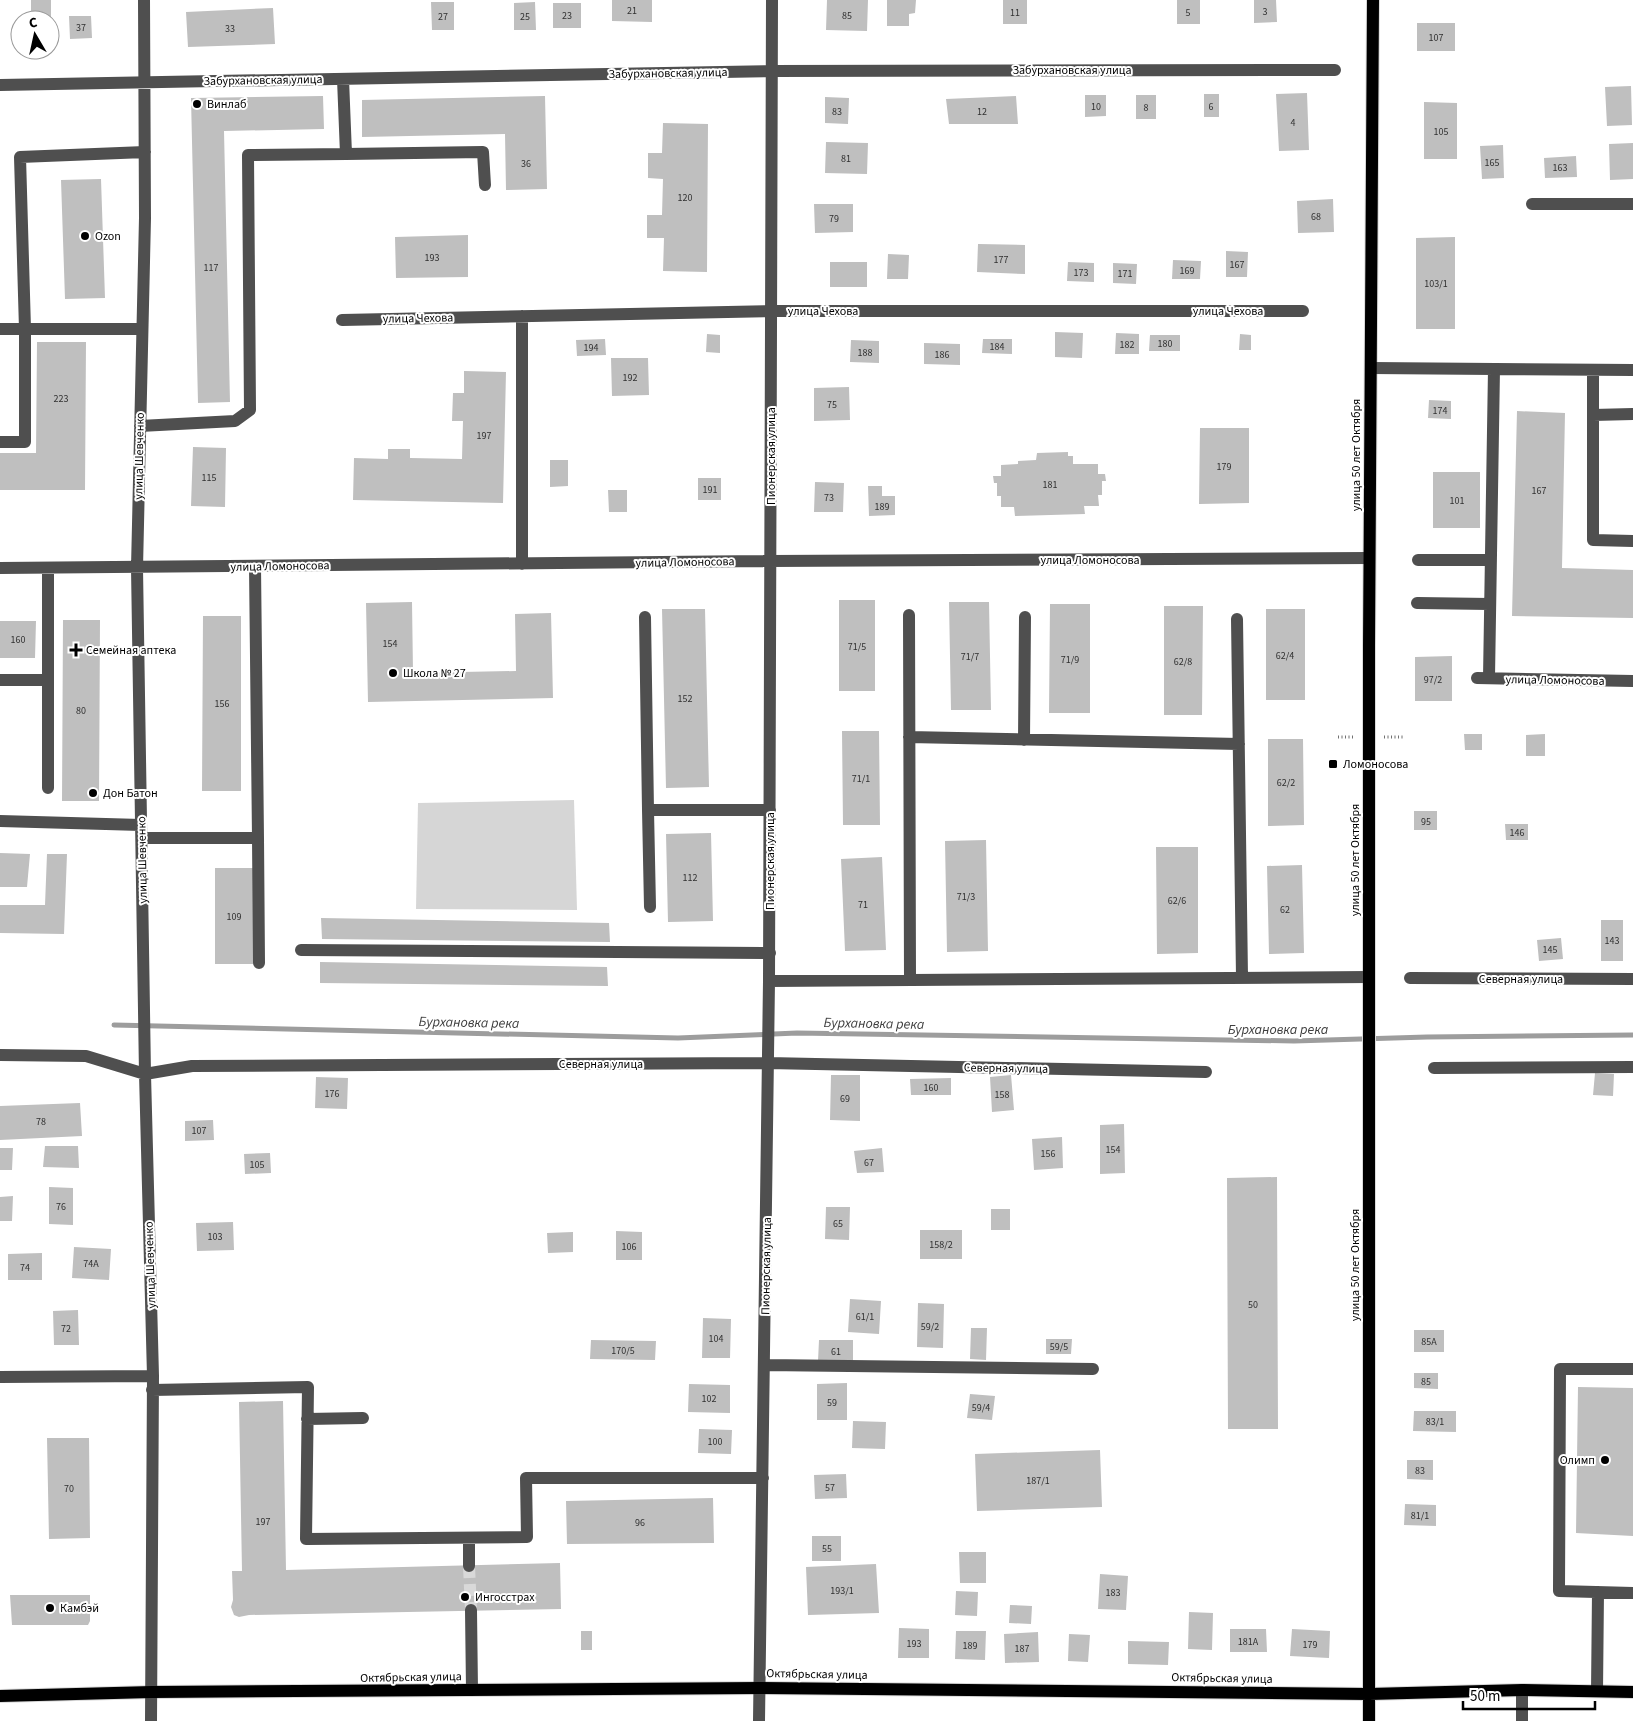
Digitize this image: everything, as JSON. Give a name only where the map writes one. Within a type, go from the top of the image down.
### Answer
[{"type":"main road","name":"улица 50 лет Октября","points":[[1369,1721],[1369,558],[1373,0]]},
{"type":"main road","name":"Октябрьская улица","points":[[0,1696],[152,1692],[759,1688],[1369,1694],[1522,1690],[1633,1692]]},
{"type":"street","name":"улица Шевченко","points":[[144,0],[145,218],[137,568],[144,1046],[152,1376],[151,1721]]},
{"type":"street","name":"Пионерская улица","points":[[759,1721],[770,953],[772,0]]},
{"type":"street","name":"Забурхановская улица","points":[[0,85],[771,71],[1335,70]]},
{"type":"street","points":[[343,78],[346,154]]},
{"type":"street","points":[[0,442],[25,442],[25,329],[20,158],[145,152]]},
{"type":"street","points":[[140,426],[235,421],[250,410],[248,155],[483,152],[485,185]]},
{"type":"street","points":[[1532,204],[1633,204]]},
{"type":"street","name":"улица Чехова","points":[[342,320],[771,311],[1303,311]]},
{"type":"street","points":[[522,316],[522,564]]},
{"type":"street","points":[[0,329],[142,329]]},
{"type":"street","points":[[1371,368],[1633,370]]},
{"type":"street","points":[[1417,603],[1490,604],[1494,369]]},
{"type":"street","points":[[1593,370],[1594,540],[1633,541]]},
{"type":"street","points":[[1593,415],[1633,414]]},
{"type":"street","name":"улица Ломоносова","points":[[0,568],[1369,558]]},
{"type":"street","points":[[1418,560],[1491,560]]},
{"type":"street","points":[[256,566],[259,964]]},
{"type":"street","points":[[48,568],[48,788]]},
{"type":"street","name":"улица Ломоносова","points":[[1490,604],[1483,678],[1633,681]]},
{"type":"street","points":[[909,615],[910,980]]},
{"type":"street","points":[[645,617],[650,907]]},
{"type":"street","points":[[1024,740],[1025,617]]},
{"type":"street","points":[[1237,619],[1242,977]]},
{"type":"street","points":[[0,680],[48,680]]},
{"type":"street","points":[[909,737],[1239,744]]},
{"type":"street","points":[[648,810],[770,810]]},
{"type":"street","points":[[0,821],[141,825]]},
{"type":"street","points":[[142,838],[258,838]]},
{"type":"street","points":[[301,950],[770,953]]},
{"type":"street","points":[[769,981],[1369,977]]},
{"type":"street","name":"Северная улица","points":[[1410,978],[1633,979]]},
{"type":"street","name":"Северная улица","points":[[0,1055],[86,1056],[145,1074],[192,1066],[768,1064],[1206,1072]]},
{"type":"street","points":[[1434,1068],[1633,1067]]},
{"type":"street","points":[[765,1365],[1093,1368]]},
{"type":"street","points":[[1633,1369],[1560,1369],[1559,1592],[1633,1593]]},
{"type":"street","points":[[0,1377],[152,1376]]},
{"type":"street","points":[[152,1390],[308,1387],[306,1539],[527,1537],[526,1478],[763,1478]]},
{"type":"street","points":[[307,1419],[363,1418]]},
{"type":"street","points":[[469,1538],[469,1566]]},
{"type":"street","points":[[1597,1691],[1598,1592]]},
{"type":"street","points":[[471,1610],[472,1690]]},
{"type":"street","points":[[1522,1690],[1522,1721]]},
{"type":"shaded area","points":[[574,800],[577,910],[416,909],[418,803]]},
{"type":"building","points":[[31,0],[51,0],[51,10],[31,10]]},
{"type":"building","points":[[612,0],[652,0],[652,22],[612,21]]},
{"type":"building","points":[[827,0],[868,0],[867,31],[826,30]]},
{"type":"building","points":[[887,0],[916,0],[915,13],[909,14],[909,26],[887,26]]},
{"type":"building","points":[[1003,0],[1027,0],[1027,24],[1003,24]]},
{"type":"building","points":[[1177,0],[1200,0],[1200,24],[1177,24]]},
{"type":"building","points":[[1254,0],[1276,0],[1277,22],[1254,23]]},
{"type":"building","points":[[431,2],[454,2],[454,30],[432,30]]},
{"type":"building","points":[[535,2],[536,30],[514,30],[514,3]]},
{"type":"building","points":[[553,3],[581,3],[581,28],[553,28]]},
{"type":"building","points":[[273,8],[275,44],[188,47],[186,12]]},
{"type":"building","points":[[69,16],[91,16],[92,38],[70,39]]},
{"type":"building","points":[[1417,23],[1455,23],[1455,51],[1417,51]]},
{"type":"building","points":[[1631,86],[1632,125],[1607,126],[1605,87]]},
{"type":"building","points":[[1307,93],[1309,150],[1279,151],[1276,94]]},
{"type":"building","points":[[1204,94],[1219,94],[1219,117],[1204,117]]},
{"type":"building","points":[[1085,95],[1106,95],[1106,116],[1085,117]]},
{"type":"building","points":[[1136,95],[1156,95],[1156,119],[1136,119]]},
{"type":"building","points":[[323,96],[324,129],[224,131],[230,402],[198,403],[191,98]]},
{"type":"building","points":[[545,96],[547,189],[506,190],[505,134],[362,137],[362,100]]},
{"type":"building","points":[[1016,96],[1018,124],[949,124],[946,99]]},
{"type":"building","points":[[825,97],[849,98],[848,124],[825,123]]},
{"type":"building","points":[[1424,102],[1457,103],[1457,159],[1424,159]]},
{"type":"building","points":[[663,123],[708,124],[707,272],[663,271],[664,238],[647,238],[647,215],[662,215],[663,179],[648,178],[648,153],[662,153]]},
{"type":"building","points":[[826,142],[868,143],[867,174],[825,173]]},
{"type":"building","points":[[1633,143],[1633,179],[1610,180],[1609,144]]},
{"type":"building","points":[[1503,145],[1504,178],[1482,179],[1480,146]]},
{"type":"building","points":[[1576,156],[1577,177],[1545,178],[1544,158]]},
{"type":"building","points":[[101,179],[105,298],[65,299],[61,180]]},
{"type":"building","points":[[1333,199],[1334,232],[1298,233],[1297,201]]},
{"type":"building","points":[[814,204],[853,204],[853,232],[815,233]]},
{"type":"building","points":[[468,235],[468,277],[396,278],[395,237]]},
{"type":"building","points":[[1455,237],[1455,329],[1416,329],[1416,238]]},
{"type":"building","points":[[978,244],[1025,245],[1025,274],[977,272]]},
{"type":"building","points":[[1226,251],[1248,252],[1247,277],[1226,277]]},
{"type":"building","points":[[888,254],[909,255],[908,279],[887,279]]},
{"type":"building","points":[[1173,260],[1201,261],[1200,279],[1172,279]]},
{"type":"building","points":[[830,262],[867,262],[867,287],[830,287]]},
{"type":"building","points":[[1068,262],[1094,263],[1094,282],[1067,281]]},
{"type":"building","points":[[1113,263],[1137,264],[1136,284],[1113,283]]},
{"type":"building","points":[[1055,332],[1083,333],[1082,358],[1055,357]]},
{"type":"building","points":[[1116,333],[1139,334],[1139,354],[1115,354]]},
{"type":"building","points":[[707,334],[720,335],[720,353],[706,352]]},
{"type":"building","points":[[1240,334],[1251,335],[1251,350],[1239,350]]},
{"type":"building","points":[[1150,335],[1180,335],[1180,351],[1149,351]]},
{"type":"building","points":[[605,339],[606,355],[577,356],[576,340]]},
{"type":"building","points":[[983,339],[1012,339],[1012,354],[982,353]]},
{"type":"building","points":[[851,340],[879,341],[879,363],[850,362]]},
{"type":"building","points":[[37,342],[86,342],[85,490],[0,490],[0,453],[36,453]]},
{"type":"building","points":[[924,343],[960,344],[960,365],[924,364]]},
{"type":"building","points":[[611,358],[648,358],[649,395],[612,396]]},
{"type":"building","points":[[464,371],[506,372],[503,503],[353,500],[354,458],[388,459],[388,449],[410,449],[410,458],[462,459],[463,421],[452,421],[453,393],[464,393]]},
{"type":"building","points":[[849,387],[850,420],[814,421],[814,388]]},
{"type":"building","points":[[1429,400],[1451,401],[1451,419],[1428,418]]},
{"type":"building","points":[[1517,411],[1565,413],[1562,568],[1633,570],[1633,618],[1512,616]]},
{"type":"building","points":[[1200,428],[1249,428],[1249,503],[1199,504]]},
{"type":"building","points":[[193,447],[226,448],[225,507],[191,506]]},
{"type":"building","points":[[1068,452],[1068,456],[1073,456],[1073,464],[1098,464],[1098,474],[1105,474],[1106,481],[1102,481],[1102,495],[1098,495],[1099,506],[1084,506],[1085,514],[1015,516],[1014,507],[1001,507],[1001,496],[997,496],[997,483],[994,483],[993,476],[1001,476],[1001,465],[1018,464],[1018,461],[1036,460],[1037,453]]},
{"type":"building","points":[[550,460],[568,460],[568,486],[550,487]]},
{"type":"building","points":[[1433,472],[1480,472],[1480,528],[1433,528]]},
{"type":"building","points":[[698,478],[721,478],[721,500],[698,500]]},
{"type":"building","points":[[815,482],[844,483],[843,512],[814,512]]},
{"type":"building","points":[[868,486],[882,486],[882,496],[895,496],[895,515],[869,516]]},
{"type":"building","points":[[608,490],[627,490],[627,512],[609,512]]},
{"type":"building","points":[[839,600],[875,600],[875,691],[839,691]]},
{"type":"building","points":[[412,602],[413,673],[516,671],[515,614],[551,613],[553,698],[368,702],[366,603]]},
{"type":"building","points":[[949,602],[989,602],[991,710],[951,710]]},
{"type":"building","points":[[1050,604],[1090,604],[1090,713],[1049,713]]},
{"type":"building","points":[[1164,606],[1203,606],[1202,715],[1164,715]]},
{"type":"building","points":[[662,609],[705,609],[709,787],[666,788]]},
{"type":"building","points":[[1266,609],[1305,609],[1305,700],[1266,700]]},
{"type":"building","points":[[203,616],[241,616],[241,791],[202,791]]},
{"type":"building","points":[[63,620],[100,620],[99,801],[62,801]]},
{"type":"building","points":[[0,621],[36,621],[35,658],[0,658]]},
{"type":"building","points":[[1452,656],[1452,701],[1415,701],[1415,657]]},
{"type":"building","points":[[842,731],[879,731],[880,825],[843,825]]},
{"type":"building","points":[[1464,734],[1482,734],[1482,750],[1465,750]]},
{"type":"building","points":[[1545,734],[1545,756],[1526,756],[1526,735]]},
{"type":"building","points":[[1268,739],[1303,739],[1304,825],[1268,826]]},
{"type":"building","points":[[1414,811],[1437,811],[1437,830],[1414,830]]},
{"type":"building","points":[[1505,824],[1528,824],[1528,840],[1506,840]]},
{"type":"building","points":[[711,833],[713,921],[668,922],[666,834]]},
{"type":"building","points":[[986,840],[988,951],[947,952],[945,841]]},
{"type":"building","points":[[1156,847],[1198,847],[1198,953],[1157,954]]},
{"type":"building","points":[[0,853],[30,854],[27,887],[0,887]]},
{"type":"building","points":[[47,854],[67,854],[64,934],[0,933],[0,905],[45,905]]},
{"type":"building","points":[[882,857],[886,950],[845,951],[841,859]]},
{"type":"building","points":[[1302,865],[1304,953],[1269,954],[1267,866]]},
{"type":"building","points":[[215,868],[253,868],[253,964],[215,964]]},
{"type":"building","points":[[321,918],[609,923],[610,942],[322,939]]},
{"type":"building","points":[[1601,920],[1623,920],[1623,961],[1601,961]]},
{"type":"building","points":[[1561,938],[1563,959],[1539,961],[1537,940]]},
{"type":"building","points":[[320,962],[607,967],[608,986],[320,983]]},
{"type":"building","points":[[1595,1073],[1614,1074],[1613,1096],[1593,1095]]},
{"type":"building","points":[[831,1075],[860,1075],[860,1121],[830,1120]]},
{"type":"building","points":[[1011,1075],[1014,1110],[992,1112],[990,1077]]},
{"type":"building","points":[[316,1077],[348,1078],[347,1109],[315,1108]]},
{"type":"building","points":[[951,1078],[951,1095],[911,1095],[910,1079]]},
{"type":"building","points":[[80,1103],[82,1136],[0,1140],[0,1106]]},
{"type":"building","points":[[213,1120],[214,1140],[185,1141],[185,1121]]},
{"type":"building","points":[[1124,1124],[1125,1173],[1100,1174],[1100,1125]]},
{"type":"building","points":[[1062,1137],[1063,1168],[1034,1170],[1032,1139]]},
{"type":"building","points":[[45,1146],[78,1146],[79,1168],[43,1167]]},
{"type":"building","points":[[0,1148],[13,1148],[12,1170],[0,1170]]},
{"type":"building","points":[[882,1148],[884,1172],[857,1173],[854,1151]]},
{"type":"building","points":[[270,1153],[271,1173],[245,1174],[244,1154]]},
{"type":"building","points":[[1277,1177],[1278,1429],[1228,1429],[1227,1178]]},
{"type":"building","points":[[49,1187],[73,1188],[73,1225],[49,1224]]},
{"type":"building","points":[[13,1196],[12,1221],[0,1221],[0,1197]]},
{"type":"building","points":[[826,1207],[850,1207],[849,1240],[825,1239]]},
{"type":"building","points":[[991,1209],[1010,1209],[1010,1230],[991,1230]]},
{"type":"building","points":[[233,1222],[234,1250],[197,1251],[196,1223]]},
{"type":"building","points":[[920,1230],[962,1230],[962,1259],[920,1259]]},
{"type":"building","points":[[616,1231],[642,1232],[642,1260],[616,1260]]},
{"type":"building","points":[[573,1232],[573,1252],[548,1253],[547,1233]]},
{"type":"building","points":[[74,1247],[111,1249],[109,1280],[72,1278]]},
{"type":"building","points":[[42,1253],[42,1280],[8,1280],[8,1254]]},
{"type":"building","points":[[850,1299],[881,1301],[879,1334],[848,1332]]},
{"type":"building","points":[[918,1303],[944,1304],[943,1348],[917,1347]]},
{"type":"building","points":[[78,1310],[79,1345],[54,1345],[53,1311]]},
{"type":"building","points":[[703,1318],[731,1319],[730,1358],[702,1358]]},
{"type":"building","points":[[971,1328],[987,1328],[986,1360],[970,1359]]},
{"type":"building","points":[[1414,1330],[1444,1330],[1444,1352],[1414,1352]]},
{"type":"building","points":[[1046,1339],[1072,1339],[1071,1354],[1046,1354]]},
{"type":"building","points":[[591,1340],[656,1341],[655,1360],[590,1359]]},
{"type":"building","points":[[819,1340],[853,1340],[853,1362],[818,1361]]},
{"type":"building","points":[[1414,1373],[1438,1373],[1438,1389],[1414,1388]]},
{"type":"building","points":[[847,1383],[847,1420],[817,1420],[817,1384]]},
{"type":"building","points":[[689,1384],[730,1385],[730,1413],[688,1412]]},
{"type":"building","name":"Олимп","points":[[1578,1387],[1633,1388],[1633,1536],[1576,1533]]},
{"type":"building","points":[[970,1394],[995,1396],[992,1420],[967,1418]]},
{"type":"building","points":[[283,1401],[286,1570],[560,1563],[561,1609],[249,1615],[239,1617],[234,1615],[231,1607],[233,1600],[232,1571],[242,1571],[239,1402]]},
{"type":"building","points":[[1414,1411],[1456,1411],[1456,1432],[1413,1431]]},
{"type":"building","points":[[853,1421],[886,1422],[885,1449],[852,1448]]},
{"type":"building","points":[[699,1429],[732,1430],[731,1454],[698,1453]]},
{"type":"building","points":[[47,1438],[89,1438],[90,1538],[49,1539]]},
{"type":"building","points":[[1100,1450],[1102,1507],[977,1511],[975,1454]]},
{"type":"building","points":[[1407,1460],[1433,1460],[1433,1480],[1407,1479]]},
{"type":"building","points":[[846,1474],[847,1498],[815,1499],[814,1475]]},
{"type":"building","points":[[713,1498],[714,1543],[567,1544],[566,1501]]},
{"type":"building","points":[[1405,1504],[1436,1505],[1436,1526],[1404,1525]]},
{"type":"building","points":[[812,1536],[841,1536],[841,1561],[812,1561]]},
{"type":"building","points":[[959,1552],[986,1552],[986,1583],[960,1583]]},
{"type":"building","points":[[876,1564],[879,1613],[808,1615],[806,1567]]},
{"type":"building","points":[[1100,1574],[1128,1576],[1126,1610],[1098,1609]]},
{"type":"building","points":[[956,1591],[978,1592],[977,1616],[955,1615]]},
{"type":"building","name":"Камбэй","points":[[10,1595],[90,1595],[90,1621],[88,1625],[12,1625]]},
{"type":"building","points":[[1010,1605],[1032,1606],[1031,1624],[1009,1623]]},
{"type":"building","points":[[1189,1612],[1213,1613],[1212,1650],[1188,1649]]},
{"type":"building","points":[[899,1628],[929,1629],[929,1658],[898,1658]]},
{"type":"building","points":[[1230,1629],[1266,1629],[1267,1652],[1230,1652]]},
{"type":"building","points":[[1292,1629],[1330,1631],[1329,1658],[1290,1656]]},
{"type":"building","points":[[581,1631],[592,1631],[592,1650],[581,1650]]},
{"type":"building","points":[[956,1631],[986,1631],[985,1660],[955,1659]]},
{"type":"building","points":[[1038,1632],[1039,1662],[1005,1663],[1004,1634]]},
{"type":"building","points":[[1069,1634],[1090,1635],[1088,1662],[1068,1661]]},
{"type":"building","points":[[1128,1641],[1169,1642],[1168,1665],[1128,1664]]},
{"type":"waterway","name":"Бурхановка река","points":[[114,1025],[678,1038],[797,1033],[1294,1041],[1427,1037],[1633,1035]]},
{"type":"tunnel","points":[[469,1566],[471,1610]]},
{"type":"place","name":"Винлаб","points":[[197,104]]},
{"type":"place","name":"Ozon","points":[[85,236]]},
{"type":"place","name":"Семейная аптека","points":[[76,650]]},
{"type":"place","name":"Школа № 27","points":[[393,673]]},
{"type":"place","name":"Ломоносова","points":[[1333,764]]},
{"type":"place","name":"Дон Батон","points":[[93,793]]},
{"type":"place","name":"Олимп","points":[[1605,1460]]},
{"type":"place","name":"Ингосстрах","points":[[465,1597]]},
{"type":"place","name":"Камбэй","points":[[50,1608]]}]
